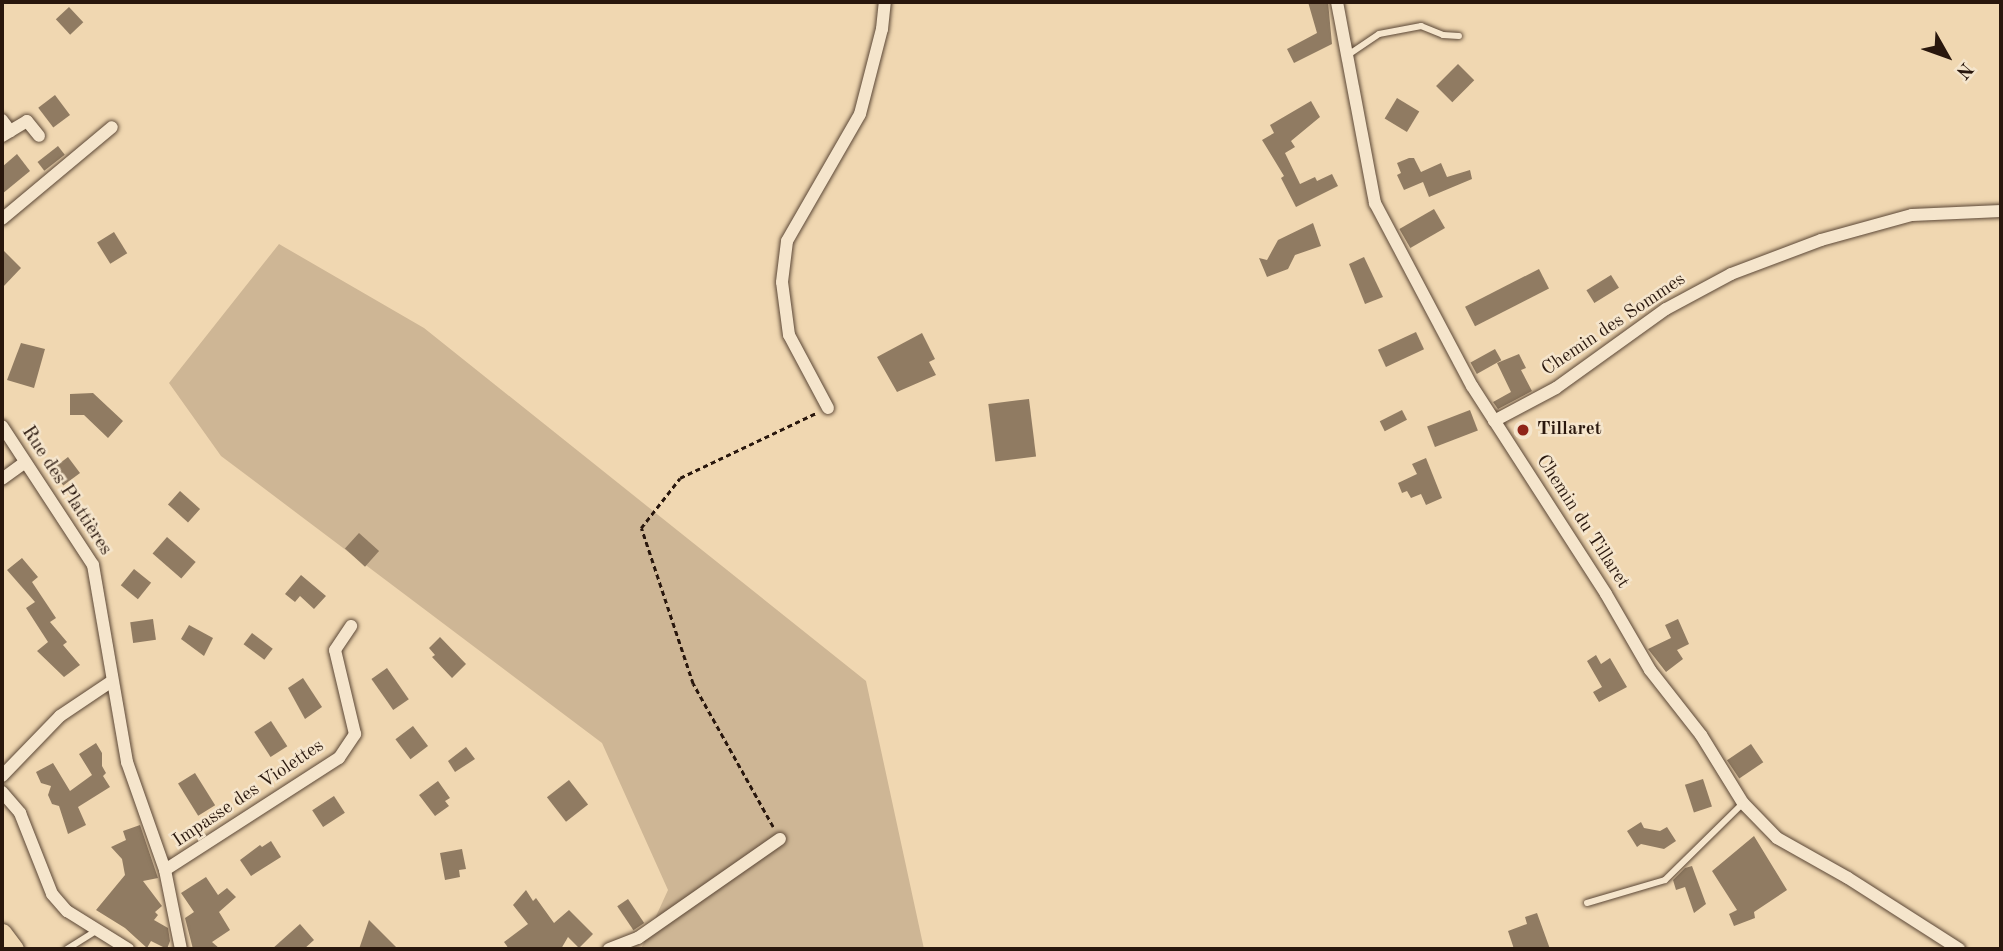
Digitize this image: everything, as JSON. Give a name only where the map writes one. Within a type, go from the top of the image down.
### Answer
[{"type":"main road","points":[[2,933],[13,949]]},
{"type":"street","points":[[828,408],[789,335],[782,282],[787,241],[860,114],[882,29],[885,2]]},
{"type":"street","name":"Chemin du Tillaret","points":[[1337,2],[1375,203],[1472,386],[1606,594],[1650,670],[1701,735],[1743,803],[1777,838],[1848,878],[1959,949]]},
{"type":"street","points":[[2,120],[6,134],[27,121],[39,136]]},
{"type":"street","points":[[2,219],[112,127]]},
{"type":"street","name":"Chemin des Sommes","points":[[1494,421],[1556,388],[1666,309],[1731,274],[1821,240],[1912,215],[2001,211]]},
{"type":"street","name":"Rue des Plattières","points":[[2,426],[24,463],[80,541],[93,565],[127,762],[165,870],[181,949]]},
{"type":"street","points":[[2,480],[24,463]]},
{"type":"street","name":"Impasse des Violettes","points":[[165,870],[339,758],[355,734],[335,650],[351,626]]},
{"type":"street","points":[[2,776],[60,716],[112,681]]},
{"type":"street","points":[[2,792],[20,813],[52,894],[67,911],[128,949]]},
{"type":"street","points":[[609,949],[638,937],[780,839]]},
{"type":"lane","points":[[1346,55],[1379,34],[1421,26],[1443,35],[1459,36]]},
{"type":"lane","points":[[1587,903],[1665,880],[1743,803]]},
{"type":"lane","points":[[67,949],[96,931]]},
{"type":"path","points":[[780,839],[693,684],[641,528],[680,478],[828,408]]},
{"type":"shaded area","points":[[279,244],[424,328],[866,681],[924,949],[641,949],[668,890],[602,743],[221,456],[169,383]]},
{"type":"building","points":[[1308,2],[1328,2],[1332,44],[1294,63],[1287,49],[1317,33]]},
{"type":"building","points":[[69,7],[83,22],[70,35],[56,19]]},
{"type":"building","points":[[1458,64],[1474,80],[1452,102],[1436,86]]},
{"type":"building","points":[[55,95],[70,115],[53,128],[38,108]]},
{"type":"building","points":[[1397,98],[1419,111],[1407,132],[1385,119]]},
{"type":"building","points":[[1311,101],[1320,117],[1291,141],[1295,147],[1285,153],[1300,184],[1315,177],[1317,181],[1332,174],[1338,186],[1296,207],[1281,178],[1284,176],[1262,140],[1274,133],[1270,125]]},
{"type":"building","points":[[58,146],[65,155],[44,171],[38,162]]},
{"type":"building","points":[[17,154],[30,171],[2,194],[2,167]]},
{"type":"building","points":[[1414,158],[1421,172],[1441,163],[1447,177],[1470,170],[1472,179],[1429,197],[1423,182],[1404,190],[1397,175],[1401,173],[1397,163]]},
{"type":"building","points":[[1434,209],[1445,228],[1410,248],[1399,229]]},
{"type":"building","points":[[1313,223],[1321,246],[1295,255],[1288,269],[1267,277],[1259,258],[1267,260],[1278,240]]},
{"type":"building","points":[[114,232],[127,253],[110,264],[97,243]]},
{"type":"building","points":[[2,249],[21,268],[2,288]]},
{"type":"building","points":[[1364,257],[1383,297],[1365,304],[1349,264]]},
{"type":"building","points":[[1539,269],[1549,289],[1475,326],[1465,307]]},
{"type":"building","points":[[1611,275],[1619,288],[1594,303],[1586,290]]},
{"type":"building","points":[[1416,332],[1424,349],[1386,367],[1378,350]]},
{"type":"building","points":[[922,333],[935,359],[929,362],[936,375],[897,392],[877,357]]},
{"type":"building","points":[[21,343],[45,349],[34,388],[7,380]]},
{"type":"building","points":[[1495,349],[1501,360],[1477,374],[1471,363]]},
{"type":"building","points":[[1519,354],[1526,368],[1521,370],[1532,391],[1498,409],[1493,402],[1511,392],[1497,363]]},
{"type":"building","points":[[93,393],[123,421],[108,438],[84,415],[70,415],[70,394]]},
{"type":"building","points":[[1029,399],[1036,457],[995,462],[988,404]]},
{"type":"building","points":[[1402,410],[1407,420],[1385,431],[1380,421]]},
{"type":"building","points":[[1470,410],[1478,431],[1435,447],[1427,426]]},
{"type":"building","points":[[68,457],[80,473],[63,486],[51,470]]},
{"type":"building","points":[[1426,458],[1442,498],[1426,505],[1421,494],[1411,498],[1407,491],[1402,493],[1398,483],[1417,474],[1412,464]]},
{"type":"building","points":[[180,491],[200,509],[188,522],[168,504]]},
{"type":"building","points":[[359,533],[379,551],[365,567],[345,549]]},
{"type":"building","points":[[167,537],[196,562],[181,579],[153,554]]},
{"type":"building","points":[[22,558],[38,577],[32,582],[56,618],[50,622],[67,642],[63,645],[80,665],[64,677],[37,651],[48,642],[26,608],[35,602],[7,570]]},
{"type":"building","points":[[134,569],[151,583],[138,599],[121,585]]},
{"type":"building","points":[[301,575],[326,596],[314,609],[300,596],[295,602],[285,594]]},
{"type":"building","points":[[153,619],[156,640],[133,643],[130,622]]},
{"type":"building","points":[[1678,619],[1689,644],[1677,650],[1683,659],[1666,672],[1648,649],[1671,638],[1665,625]]},
{"type":"building","points":[[189,625],[213,638],[204,656],[181,639]]},
{"type":"building","points":[[252,633],[273,649],[264,660],[244,644]]},
{"type":"building","points":[[440,637],[466,664],[452,678],[432,657],[435,655],[429,648]]},
{"type":"building","points":[[1596,655],[1601,664],[1610,658],[1627,687],[1599,702],[1593,692],[1602,687],[1587,661]]},
{"type":"building","points":[[387,668],[409,699],[393,710],[371,679]]},
{"type":"building","points":[[303,678],[322,707],[305,719],[288,688]]},
{"type":"building","points":[[271,721],[287,746],[271,757],[254,732]]},
{"type":"building","points":[[413,726],[428,746],[410,759],[395,739]]},
{"type":"building","points":[[96,743],[102,753],[102,766],[106,773],[103,776],[110,787],[78,807],[86,825],[68,834],[59,806],[52,804],[48,795],[51,786],[41,783],[36,772],[53,763],[70,791],[92,775],[79,754]]},
{"type":"building","points":[[1751,744],[1763,762],[1739,778],[1727,760]]},
{"type":"building","points":[[466,747],[475,759],[455,772],[448,761]]},
{"type":"building","points":[[195,773],[215,805],[198,816],[178,784]]},
{"type":"building","points":[[1703,779],[1712,807],[1694,812],[1685,785]]},
{"type":"building","points":[[569,780],[588,804],[566,822],[547,797]]},
{"type":"building","points":[[438,781],[450,798],[445,801],[449,806],[435,816],[419,795]]},
{"type":"building","points":[[334,796],[345,813],[323,827],[312,810]]},
{"type":"building","points":[[1641,822],[1644,828],[1660,831],[1667,827],[1676,841],[1664,849],[1641,844],[1637,847],[1627,831]]},
{"type":"building","points":[[140,825],[158,878],[143,881],[162,906],[155,912],[158,915],[154,920],[168,928],[170,941],[167,949],[151,941],[147,948],[125,928],[96,910],[125,875],[122,859],[111,847],[126,840],[123,831]]},
{"type":"building","points":[[1754,836],[1787,890],[1754,912],[1755,918],[1734,926],[1729,914],[1737,910],[1712,871]]},
{"type":"building","points":[[271,841],[281,857],[251,876],[240,860],[260,845],[262,847]]},
{"type":"building","points":[[462,849],[466,869],[459,870],[460,877],[445,880],[440,853]]},
{"type":"building","points":[[1692,866],[1706,904],[1694,913],[1685,887],[1676,890],[1673,880],[1685,868]]},
{"type":"building","points":[[206,877],[218,895],[227,888],[236,897],[219,912],[230,930],[212,942],[220,949],[193,949],[185,918],[194,912],[181,893]]},
{"type":"building","points":[[526,890],[533,901],[536,898],[554,923],[569,910],[593,934],[579,948],[568,937],[561,949],[509,949],[504,942],[528,924],[513,905]]},
{"type":"building","points":[[628,899],[644,923],[633,930],[617,906]]},
{"type":"building","points":[[1537,913],[1550,949],[1514,949],[1508,931],[1527,924],[1525,917]]},
{"type":"building","points":[[369,920],[398,949],[359,949]]},
{"type":"building","points":[[300,924],[314,940],[304,949],[272,949]]},
{"type":"place","name":"Tillaret","points":[[1523,430]]}]
